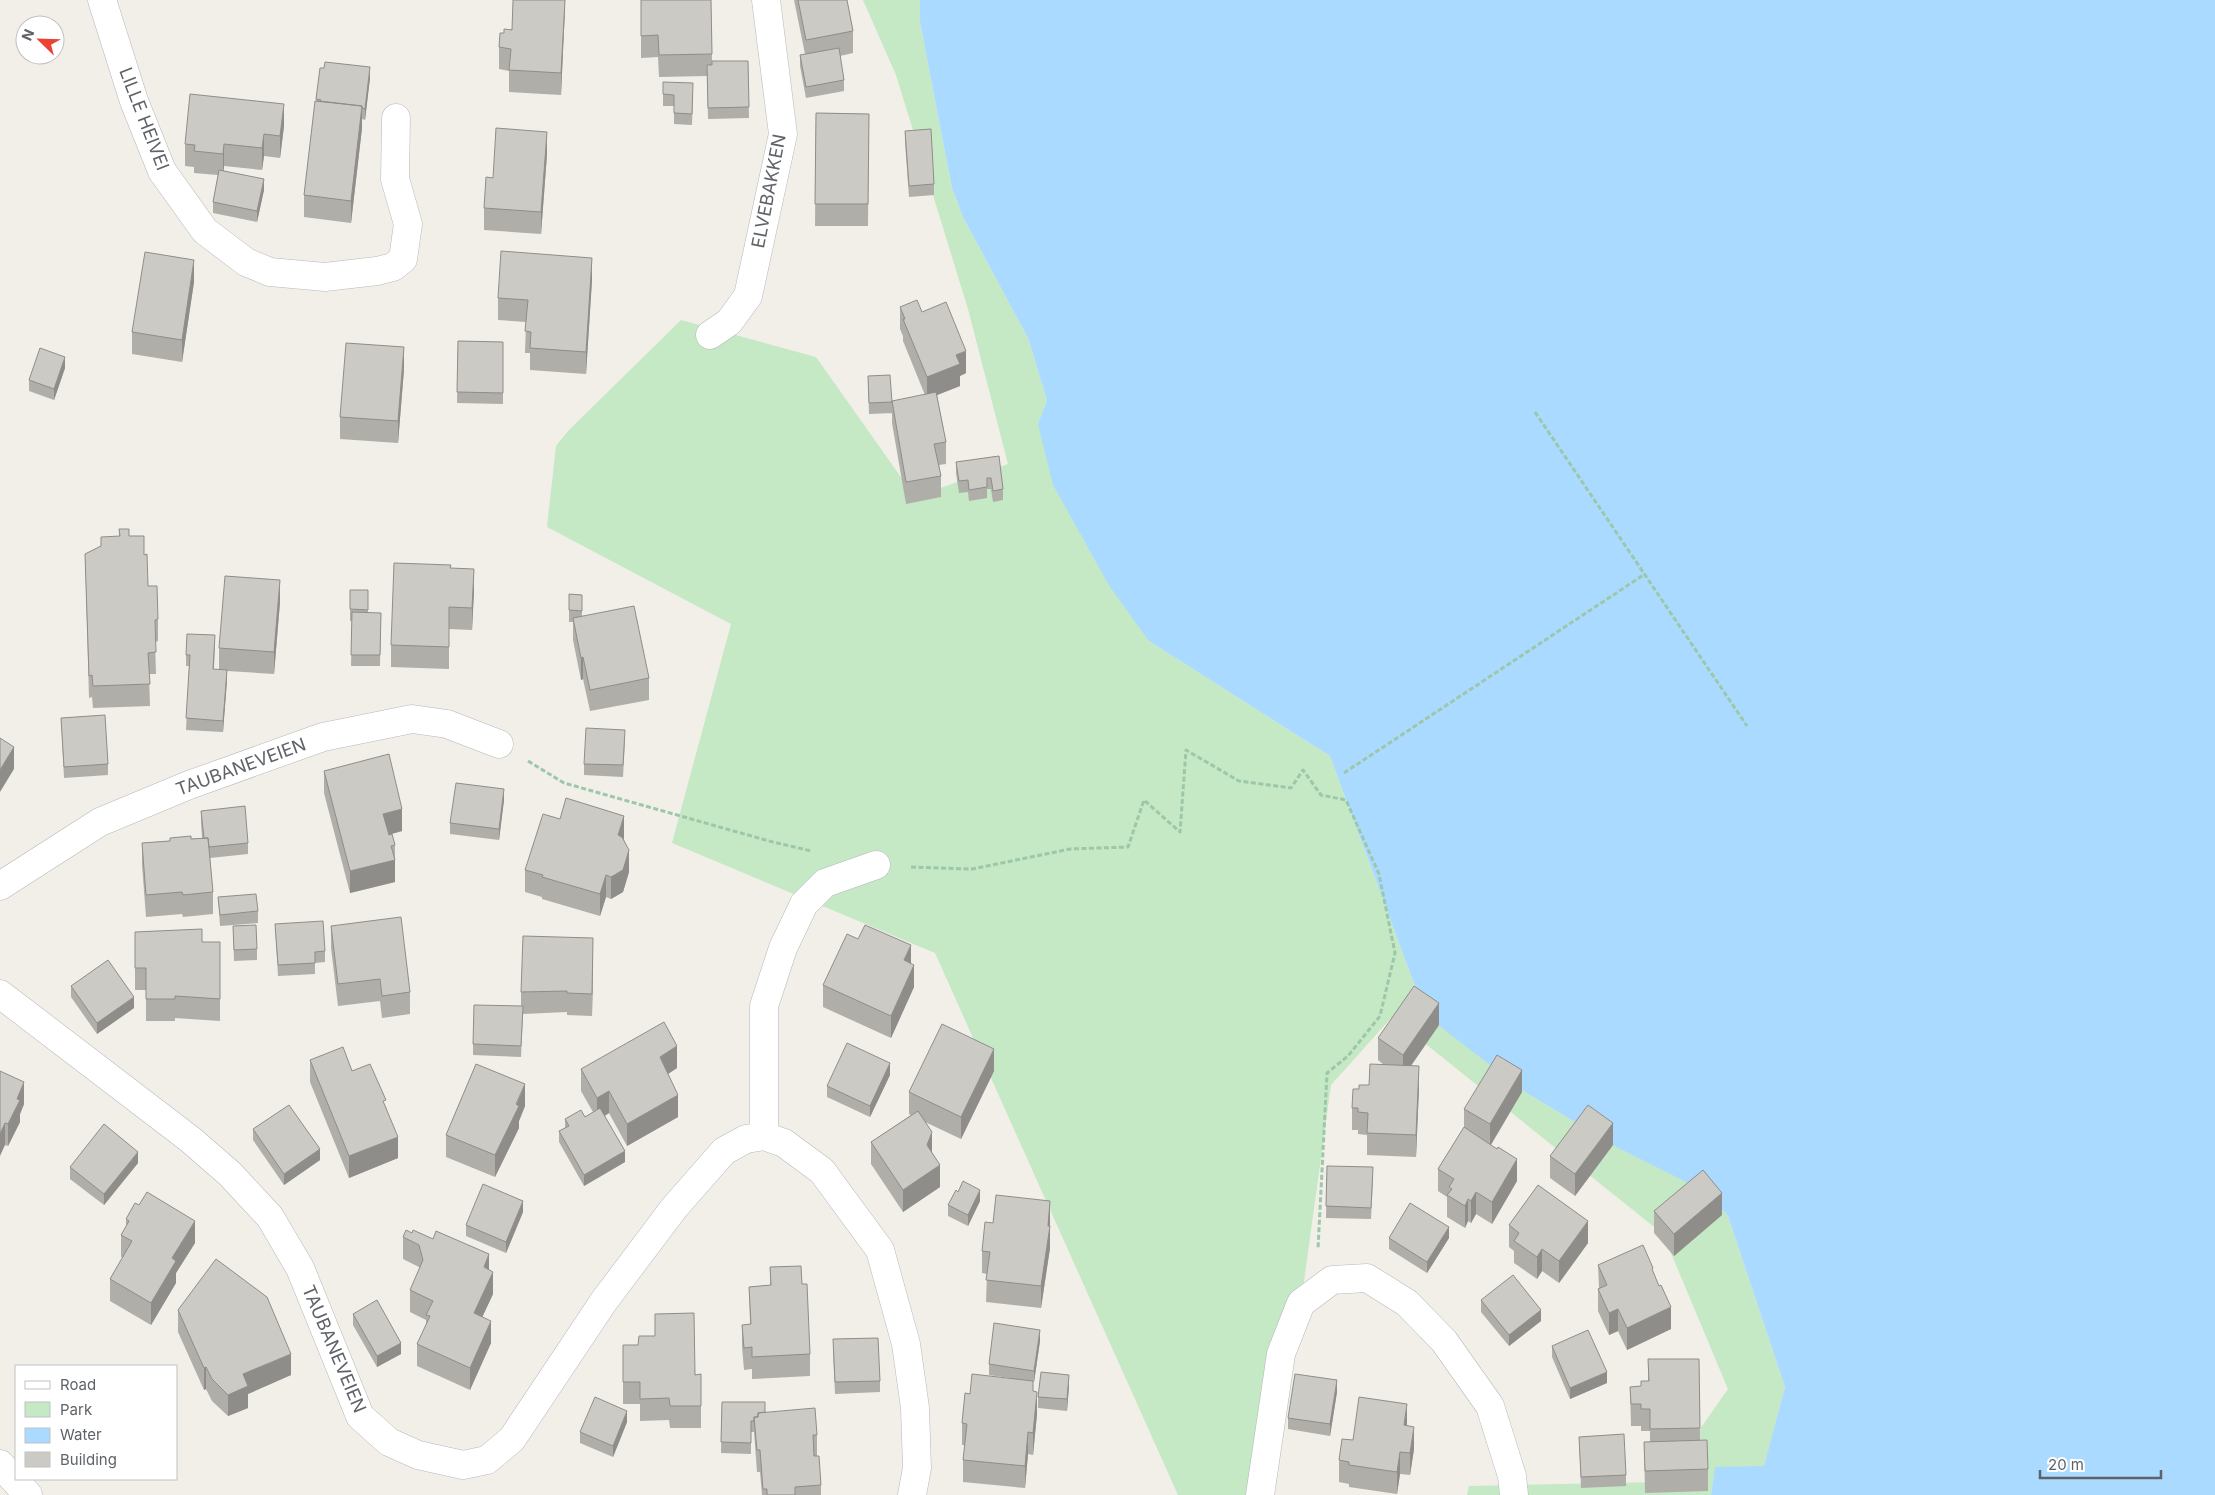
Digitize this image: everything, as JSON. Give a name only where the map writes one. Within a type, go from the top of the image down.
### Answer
[{"type":"street","name":"LILLE HEIVEI","points":[[102,0],[134,101],[162,171],[205,231],[246,262],[270,272],[334,276],[377,271],[393,267],[402,259],[408,224],[395,179],[396,118]]},
{"type":"street","name":"ELVEBAKKEN","points":[[710,336],[729,322],[748,296],[782,134],[766,0]]},
{"type":"street","name":"TAUBANEVEIEN","points":[[0,886],[100,822],[190,785],[323,737],[412,719],[447,724],[499,744]]},
{"type":"street","points":[[876,865],[825,884],[804,904],[784,948],[764,1006],[764,1136],[784,1143],[822,1171],[880,1250],[906,1344],[915,1408],[917,1468],[912,1495]]},
{"type":"street","name":"TAUBANEVEIEN","points":[[0,994],[191,1140],[230,1174],[270,1217],[300,1268],[360,1416],[389,1442],[418,1455],[463,1465],[487,1460],[512,1439],[604,1301],[674,1208],[724,1151],[746,1139],[764,1136]]},
{"type":"street","points":[[1260,1495],[1281,1354],[1301,1303],[1332,1280],[1367,1278],[1414,1309],[1444,1341],[1490,1406],[1512,1476],[1514,1495]]},
{"type":"street","points":[[0,1464],[28,1495]]},
{"type":"path","points":[[1535,412],[1747,726]]},
{"type":"path","points":[[1344,773],[1645,574]]},
{"type":"path","points":[[499,744],[564,783],[769,841],[818,852]]},
{"type":"path","points":[[876,865],[972,869],[1070,849],[1128,847],[1144,800],[1180,832],[1186,750],[1239,780],[1291,788],[1303,770],[1321,795],[1346,800],[1379,874],[1395,953],[1380,1016],[1348,1056],[1327,1072],[1316,1291]]},
{"type":"green space","points":[[863,0],[920,0],[920,22],[952,188],[963,217],[1028,338],[1047,400],[1038,424],[1149,641],[1330,756],[1422,1005],[1525,1092],[1618,1148],[1709,1193],[1728,1216],[1785,1387],[1764,1467],[1715,1468],[1711,1495],[1467,1495],[1469,1486],[1663,1482],[1728,1389],[1663,1234],[1392,1017],[1331,1085],[1301,1303],[1257,1495],[1178,1495],[935,953],[672,843],[731,624],[547,527],[556,446],[568,431],[681,320],[816,357],[915,497],[1008,464],[968,309],[896,75]]},
{"type":"water","points":[[920,0],[2215,0],[2215,1495],[1711,1495],[1715,1467],[1764,1466],[1785,1387],[1728,1216],[1708,1193],[1618,1148],[1525,1092],[1442,1028],[1422,1005],[1330,756],[1149,641],[1110,587],[1053,485],[1038,424],[1047,400],[1028,338],[963,217],[952,188],[920,22]]},
{"type":"building","points":[[513,0],[565,0],[561,73],[509,70],[511,49],[499,47],[500,33],[504,33],[504,29],[512,30]]},
{"type":"building","points":[[641,0],[711,0],[712,54],[659,55],[658,35],[641,36]]},
{"type":"building","points":[[798,0],[847,0],[853,31],[806,40]]},
{"type":"building","points":[[839,48],[844,80],[806,87],[800,55]]},
{"type":"building","points":[[712,61],[748,61],[749,107],[708,108],[707,65],[712,65]]},
{"type":"building","points":[[325,62],[370,67],[365,109],[362,106],[316,99],[320,68],[324,68]]},
{"type":"building","points":[[663,82],[693,83],[692,114],[674,113],[674,95],[663,94]]},
{"type":"building","points":[[190,94],[284,104],[280,136],[264,134],[262,148],[224,144],[223,154],[194,151],[195,145],[185,144]]},
{"type":"building","points":[[315,101],[362,106],[351,201],[304,195]]},
{"type":"building","points":[[816,113],[869,114],[868,204],[815,204]]},
{"type":"building","points":[[496,128],[547,132],[541,212],[484,208],[486,177],[493,178]]},
{"type":"building","points":[[931,129],[934,184],[909,186],[905,131]]},
{"type":"building","points":[[219,170],[264,179],[257,211],[213,202]]},
{"type":"building","points":[[501,251],[592,258],[586,352],[530,348],[531,332],[525,331],[528,300],[498,298]]},
{"type":"building","points":[[145,252],[194,260],[182,340],[132,332]]},
{"type":"building","points":[[917,300],[922,312],[946,302],[966,351],[956,355],[960,364],[927,377],[903,319],[905,319],[900,307]]},
{"type":"building","points":[[458,341],[503,342],[503,393],[457,392]]},
{"type":"building","points":[[346,343],[404,347],[398,421],[340,417]]},
{"type":"building","points":[[40,348],[65,357],[54,389],[29,380]]},
{"type":"building","points":[[890,375],[892,402],[869,403],[868,376]]},
{"type":"building","points":[[936,392],[946,442],[934,444],[941,476],[906,482],[892,401]]},
{"type":"building","points":[[999,456],[1003,489],[993,491],[991,478],[987,478],[987,487],[969,490],[968,480],[959,481],[956,462]]},
{"type":"building","points":[[119,529],[129,529],[129,536],[144,536],[144,555],[147,554],[148,586],[157,586],[156,652],[148,653],[150,684],[93,686],[92,675],[89,676],[85,554],[101,546],[101,537],[120,536]]},
{"type":"building","points":[[394,563],[451,565],[450,568],[474,569],[472,608],[449,607],[449,647],[391,645]]},
{"type":"building","points":[[225,576],[280,580],[274,652],[219,648]]},
{"type":"building","points":[[350,590],[368,590],[368,610],[350,609]]},
{"type":"building","points":[[569,594],[582,595],[582,611],[569,610]]},
{"type":"building","points":[[634,606],[649,678],[590,690],[573,618]]},
{"type":"building","points":[[352,612],[381,613],[380,655],[351,655]]},
{"type":"building","points":[[187,634],[215,635],[213,669],[227,670],[223,721],[186,718],[190,655],[186,655]]},
{"type":"building","points":[[105,715],[108,764],[64,767],[61,718]]},
{"type":"building","points":[[586,728],[625,730],[623,765],[584,764]]},
{"type":"building","points":[[0,738],[14,747],[0,770]]},
{"type":"building","points":[[389,754],[402,809],[383,814],[389,835],[392,834],[395,845],[391,846],[395,860],[350,871],[324,771]]},
{"type":"building","points":[[456,783],[504,789],[499,829],[450,823]]},
{"type":"building","points":[[566,798],[624,816],[618,835],[622,837],[629,850],[623,870],[611,877],[606,875],[600,894],[525,870],[543,814],[560,819]]},
{"type":"building","points":[[245,806],[248,843],[209,847],[208,838],[204,838],[201,811]]},
{"type":"building","points":[[191,836],[191,839],[208,838],[213,892],[183,895],[182,892],[146,895],[142,843],[170,841],[170,838]]},
{"type":"building","points":[[256,894],[258,911],[220,915],[218,897]]},
{"type":"building","points":[[401,917],[410,992],[382,996],[380,979],[338,984],[331,926]]},
{"type":"building","points":[[323,921],[325,951],[315,952],[315,963],[278,965],[275,924]]},
{"type":"building","points":[[256,925],[257,949],[234,950],[233,926]]},
{"type":"building","points":[[865,925],[911,945],[904,960],[914,965],[891,1016],[823,985],[847,934],[858,939]]},
{"type":"building","points":[[202,929],[202,942],[220,942],[220,999],[175,996],[175,999],[146,999],[146,968],[135,968],[135,932]]},
{"type":"building","points":[[523,936],[593,938],[592,994],[567,993],[567,991],[521,992]]},
{"type":"building","points":[[108,960],[134,997],[97,1023],[71,986]]},
{"type":"building","points":[[1414,986],[1439,1003],[1403,1055],[1378,1038]]},
{"type":"building","points":[[474,1005],[523,1006],[521,1046],[473,1044]]},
{"type":"building","points":[[664,1022],[677,1046],[660,1057],[678,1095],[627,1124],[609,1091],[597,1098],[581,1069]]},
{"type":"building","points":[[942,1024],[994,1049],[961,1117],[909,1092]]},
{"type":"building","points":[[847,1043],[890,1063],[870,1106],[827,1086]]},
{"type":"building","points":[[343,1047],[352,1071],[370,1064],[386,1100],[383,1101],[398,1137],[349,1156],[310,1060]]},
{"type":"building","points":[[1497,1055],[1522,1070],[1490,1124],[1464,1109]]},
{"type":"building","points":[[476,1064],[525,1084],[516,1104],[519,1106],[495,1155],[446,1135]]},
{"type":"building","points":[[1370,1064],[1419,1066],[1416,1135],[1367,1133],[1368,1113],[1358,1112],[1358,1108],[1352,1108],[1353,1089],[1359,1089],[1359,1085],[1369,1085]]},
{"type":"building","points":[[0,1071],[24,1082],[17,1099],[20,1100],[8,1124],[5,1123],[0,1134]]},
{"type":"building","points":[[289,1105],[320,1149],[284,1174],[253,1129]]},
{"type":"building","points":[[1588,1105],[1613,1123],[1575,1174],[1550,1156]]},
{"type":"building","points":[[600,1108],[625,1151],[584,1175],[559,1131],[569,1126],[565,1119],[581,1110],[585,1117]]},
{"type":"building","points":[[918,1111],[932,1132],[927,1145],[940,1165],[903,1190],[871,1142]]},
{"type":"building","points":[[104,1124],[138,1152],[104,1194],[70,1167]]},
{"type":"building","points":[[1464,1127],[1497,1149],[1498,1147],[1517,1159],[1492,1202],[1476,1192],[1471,1201],[1468,1199],[1465,1206],[1447,1195],[1452,1189],[1449,1187],[1454,1179],[1438,1169]]},
{"type":"building","points":[[1327,1166],[1373,1167],[1371,1208],[1326,1206]]},
{"type":"building","points":[[1703,1170],[1722,1193],[1674,1234],[1654,1211]]},
{"type":"building","points":[[963,1181],[980,1190],[968,1215],[948,1205],[956,1190],[958,1192]]},
{"type":"building","points":[[483,1184],[523,1201],[506,1242],[466,1225]]},
{"type":"building","points":[[1538,1185],[1588,1221],[1559,1261],[1542,1249],[1537,1257],[1514,1241],[1519,1233],[1509,1225]]},
{"type":"building","points":[[147,1192],[195,1221],[172,1258],[176,1261],[151,1303],[110,1279],[132,1241],[121,1235],[129,1221],[126,1219],[135,1203],[139,1205]]},
{"type":"building","points":[[996,1195],[1050,1201],[1048,1226],[1050,1226],[1041,1286],[986,1280],[990,1252],[982,1251],[985,1222],[993,1223]]},
{"type":"building","points":[[1410,1203],[1449,1227],[1427,1262],[1389,1238]]},
{"type":"building","points":[[406,1230],[412,1233],[413,1230],[433,1239],[436,1231],[489,1254],[484,1267],[493,1272],[474,1313],[491,1321],[470,1368],[417,1344],[430,1316],[426,1315],[433,1301],[410,1290],[423,1260],[419,1245],[403,1237]]},
{"type":"building","points":[[1643,1245],[1659,1286],[1661,1285],[1671,1307],[1627,1328],[1618,1309],[1609,1313],[1598,1289],[1607,1285],[1598,1265]]},
{"type":"building","points":[[216,1259],[267,1297],[291,1354],[243,1374],[248,1386],[228,1395],[212,1379],[206,1367],[204,1368],[178,1310]]},
{"type":"building","points":[[801,1266],[802,1284],[807,1284],[810,1354],[752,1357],[752,1347],[744,1348],[742,1325],[751,1324],[749,1287],[771,1285],[770,1267]]},
{"type":"building","points":[[1513,1275],[1541,1310],[1509,1335],[1481,1300]]},
{"type":"building","points":[[377,1300],[401,1343],[377,1356],[353,1314]]},
{"type":"building","points":[[694,1313],[695,1375],[701,1374],[701,1406],[670,1406],[669,1398],[640,1399],[640,1382],[623,1382],[623,1345],[638,1345],[639,1336],[655,1336],[655,1314]]},
{"type":"building","points":[[994,1323],[1040,1330],[1034,1371],[989,1364]]},
{"type":"building","points":[[1588,1330],[1607,1372],[1570,1388],[1552,1346]]},
{"type":"building","points":[[878,1338],[880,1381],[835,1382],[833,1339]]},
{"type":"building","points":[[1648,1359],[1699,1359],[1700,1428],[1650,1429],[1650,1409],[1641,1409],[1641,1404],[1631,1404],[1630,1387],[1641,1386],[1641,1381],[1649,1381]]},
{"type":"building","points":[[1041,1372],[1069,1375],[1067,1399],[1038,1397]]},
{"type":"building","points":[[972,1374],[1033,1381],[1033,1391],[1037,1392],[1033,1433],[1028,1432],[1025,1466],[963,1460],[967,1424],[962,1423],[965,1393],[970,1394]]},
{"type":"building","points":[[1295,1374],[1337,1380],[1330,1424],[1288,1418]]},
{"type":"building","points":[[595,1397],[627,1411],[613,1446],[580,1432]]},
{"type":"building","points":[[1359,1397],[1407,1404],[1404,1425],[1414,1427],[1410,1453],[1400,1452],[1397,1472],[1349,1465],[1349,1462],[1339,1460],[1342,1439],[1353,1440]]},
{"type":"building","points":[[722,1402],[765,1402],[765,1412],[758,1413],[758,1417],[754,1417],[754,1421],[751,1421],[751,1443],[721,1442]]},
{"type":"building","points":[[815,1408],[817,1435],[813,1435],[814,1456],[819,1456],[821,1485],[795,1487],[795,1495],[767,1495],[767,1489],[763,1489],[760,1450],[757,1450],[754,1417],[758,1417],[758,1413]]},
{"type":"building","points":[[1624,1434],[1626,1475],[1581,1477],[1579,1437]]},
{"type":"building","points":[[1707,1440],[1708,1469],[1645,1471],[1644,1442]]}]
